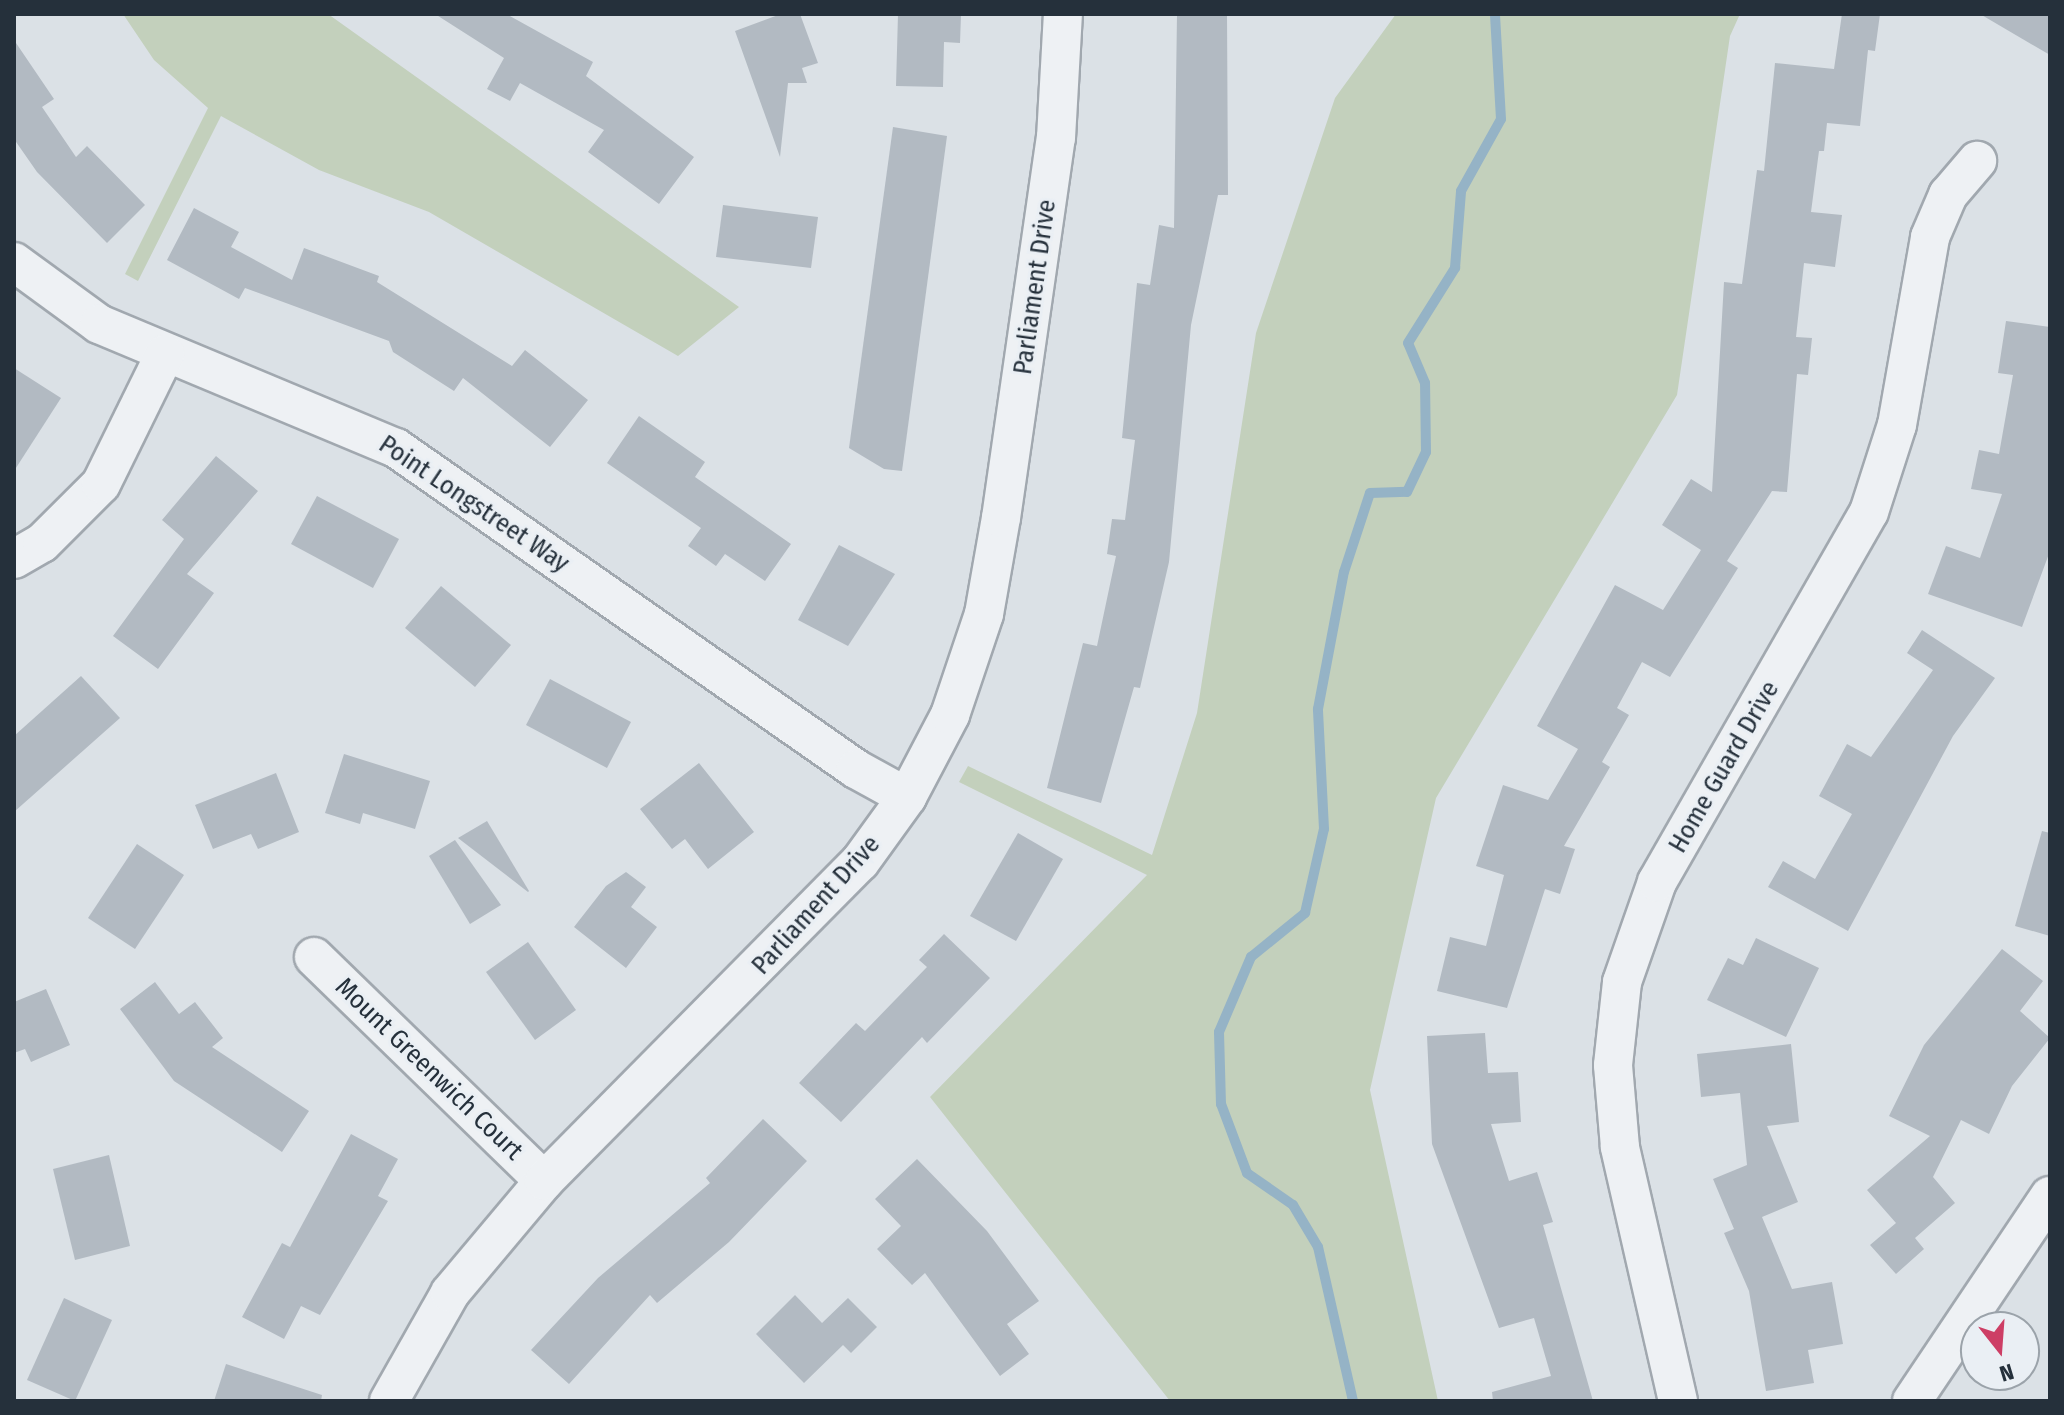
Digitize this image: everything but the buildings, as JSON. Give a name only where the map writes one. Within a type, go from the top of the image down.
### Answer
[{"type":"street","name":"Parliament Drive","points":[[389,1401],[450,1293],[544,1181],[818,909],[907,797],[961,691],[984,614],[1056,138],[1063,14]]},
{"type":"street","name":"Home Guard Drive","points":[[1678,1401],[1620,1147],[1613,1065],[1622,982],[1657,882],[1869,512],[1897,425],[1930,237],[1948,195],[1977,161]]},
{"type":"street","name":"Point Longstreet Way","points":[[14,262],[99,324],[165,354],[334,417],[396,448],[856,769],[907,797]]},
{"type":"street","points":[[14,559],[42,543],[101,484],[165,354]]},
{"type":"street","name":"Mount Greenwich Court","points":[[314,957],[544,1181]]},
{"type":"street","points":[[1912,1401],[2050,1196]]},
{"type":"green space","points":[[123,14],[328,14],[739,307],[678,356],[429,212],[319,170],[221,116],[138,281],[125,274],[208,108],[154,60]]},
{"type":"green space","points":[[1396,14],[1740,14],[1730,36],[1677,395],[1436,798],[1370,1090],[1438,1401],[1170,1401],[930,1097],[1147,875],[959,782],[968,766],[1152,855],[1197,713],[1256,333],[1335,98]]},
{"type":"waterway","points":[[1353,1401],[1318,1247],[1293,1205],[1247,1173],[1221,1104],[1219,1032],[1251,957],[1305,913],[1324,829],[1318,709],[1344,572],[1370,493],[1407,492],[1426,452],[1425,383],[1408,343],[1455,268],[1461,191],[1501,119],[1495,14]]}]
